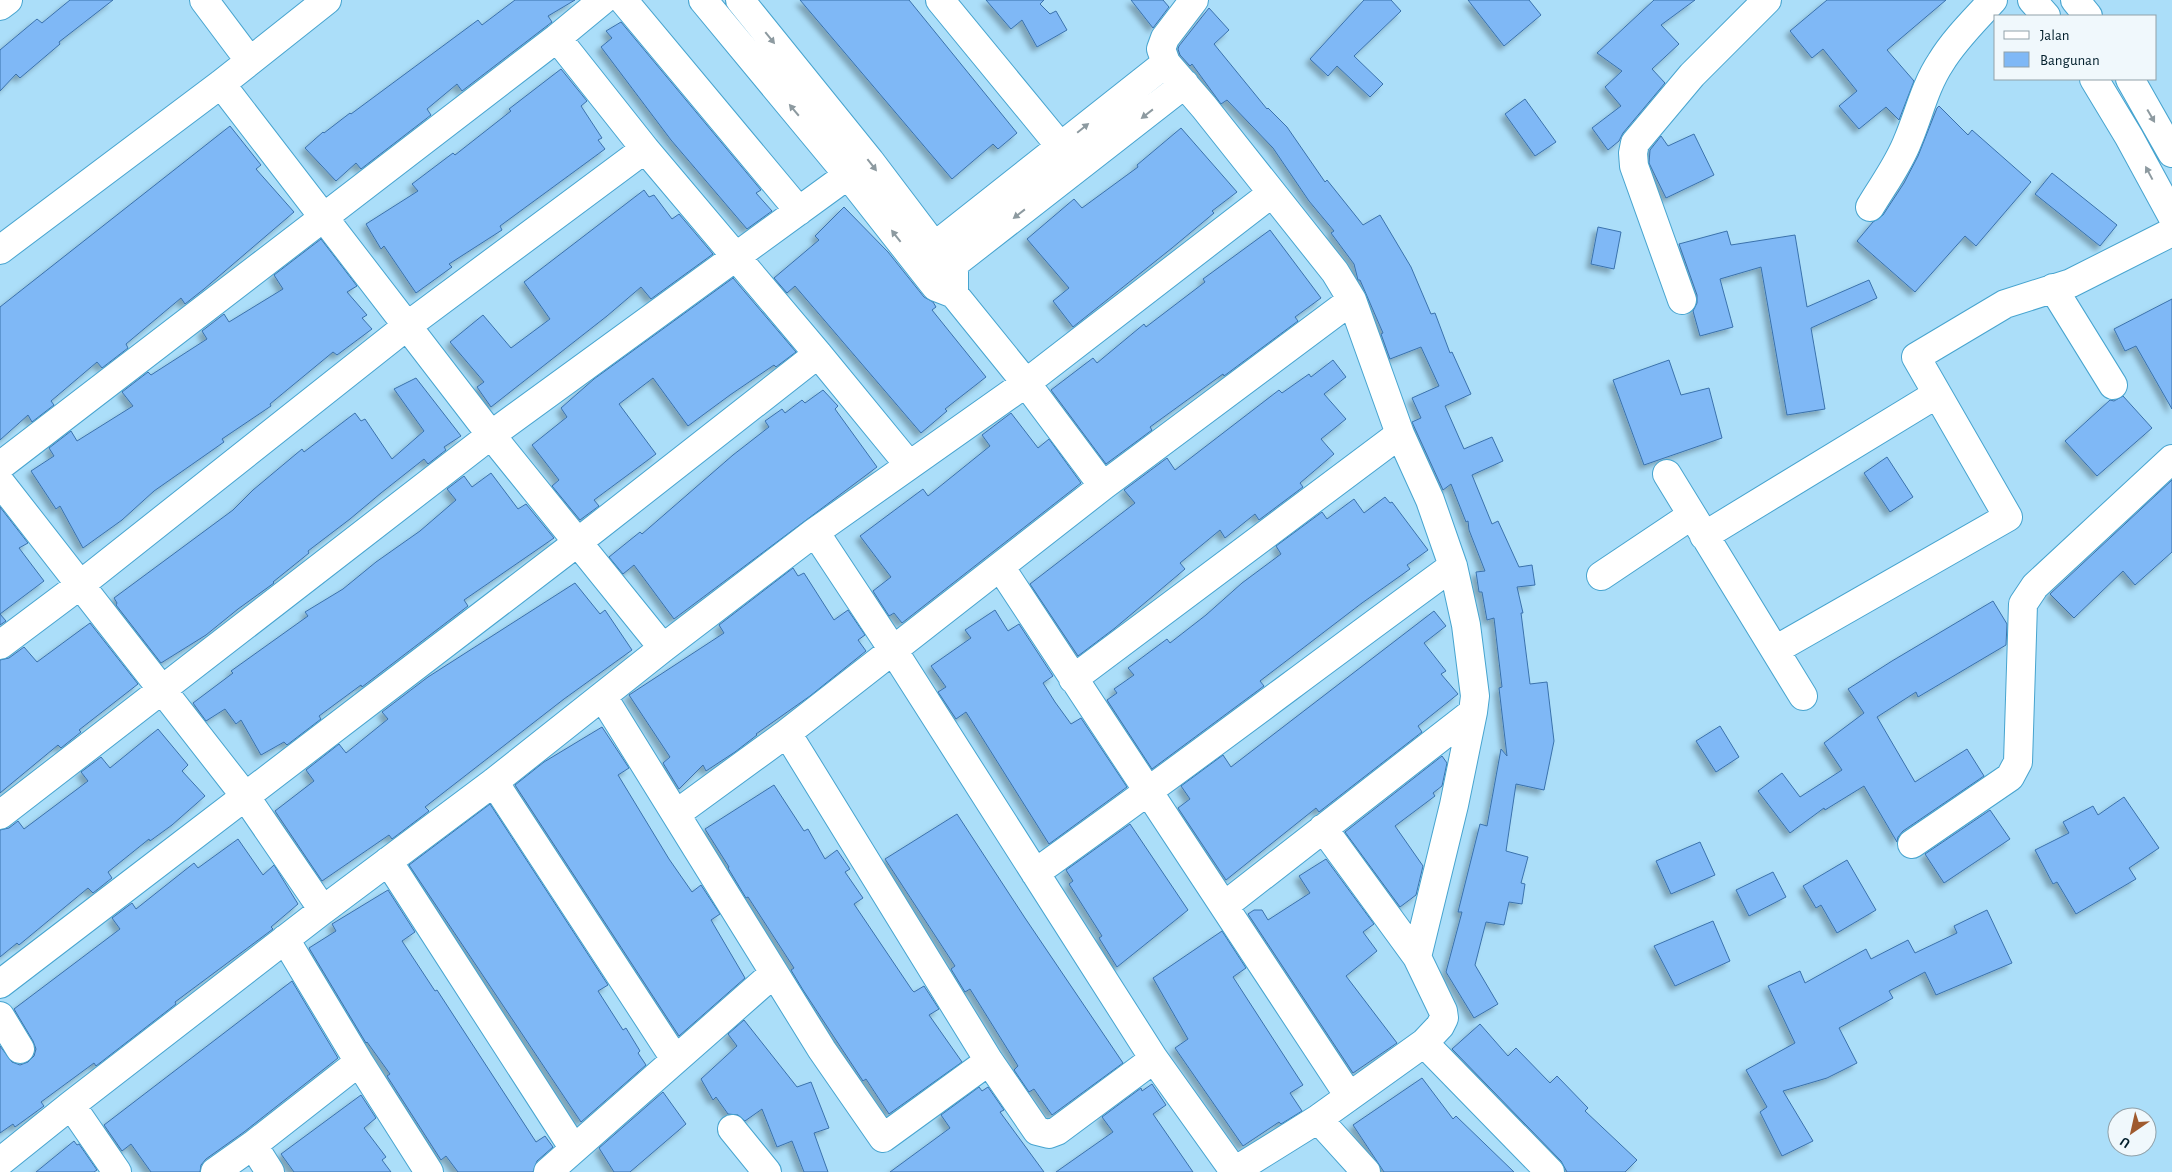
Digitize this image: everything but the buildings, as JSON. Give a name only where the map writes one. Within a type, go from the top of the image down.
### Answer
[{"type":"street","points":[[0,6],[8,0]]},
{"type":"street","points":[[204,0],[249,60]]},
{"type":"street","points":[[0,250],[221,84],[327,0]]},
{"type":"street","points":[[0,466],[557,38],[603,0]]},
{"type":"street","points":[[623,0],[799,212]]},
{"type":"street","points":[[704,0],[848,175],[925,253]]},
{"type":"street","points":[[740,0],[925,253],[1103,486]]},
{"type":"street","points":[[940,0],[1060,146]]},
{"type":"street","points":[[1194,0],[1165,38],[1161,49],[1166,63],[1185,84],[1335,272],[1352,300],[1400,434],[1430,500],[1453,566],[1466,625],[1474,712],[1454,806],[1417,957]]},
{"type":"street","points":[[1682,300],[1634,166],[1633,152],[1635,144],[1692,74],[1767,0]]},
{"type":"street","points":[[1870,207],[1904,149],[1923,97],[1940,62],[1993,0]]},
{"type":"street","points":[[2032,0],[2045,15]]},
{"type":"street","points":[[2075,0],[2087,15]]},
{"type":"street","points":[[557,38],[645,149],[738,257],[909,465]]},
{"type":"street","points":[[925,253],[1166,63]]},
{"type":"street","points":[[2095,80],[2129,137],[2172,216]]},
{"type":"street","points":[[2131,80],[2172,153]]},
{"type":"street","points":[[221,84],[491,435],[663,648]]},
{"type":"street","points":[[946,281],[1185,84]]},
{"type":"street","points":[[0,645],[80,585],[407,326],[645,149]]},
{"type":"street","points":[[0,815],[491,435],[738,257],[848,175]]},
{"type":"street","points":[[0,1162],[285,939],[494,782],[663,648],[815,532],[1026,383],[1272,193]]},
{"type":"street","points":[[1775,650],[2008,516],[1916,357],[2005,304],[2071,283],[2172,232]]},
{"type":"street","points":[[2053,288],[2113,385]]},
{"type":"street","points":[[676,814],[786,733],[1001,568],[1103,486],[1352,300]]},
{"type":"street","points":[[0,984],[578,542],[818,354]]},
{"type":"street","points":[[1600,576],[1698,526],[1937,394]]},
{"type":"street","points":[[1073,679],[1400,434]]},
{"type":"street","points":[[1912,844],[2010,777],[2015,770],[2018,762],[2023,604],[2034,586],[2172,459]]},
{"type":"street","points":[[1667,474],[1803,696]]},
{"type":"street","points":[[0,482],[163,689],[244,796],[323,910]]},
{"type":"street","points":[[815,532],[893,650],[1154,1059],[1234,1172],[1318,1119],[1424,1043],[1440,1026],[1444,1018],[1443,1011],[1417,957],[1323,828]]},
{"type":"street","points":[[1036,873],[1149,792],[1453,566]]},
{"type":"street","points":[[1001,568],[1349,1096]]},
{"type":"street","points":[[602,697],[676,814],[773,974],[822,1050],[883,1138],[988,1061]]},
{"type":"street","points":[[1224,906],[1474,712]]},
{"type":"street","points":[[786,733],[988,1061],[1037,1130],[1050,1134],[1057,1131],[1154,1059]]},
{"type":"street","points":[[494,782],[675,1060]]},
{"type":"street","points":[[388,861],[574,1149]]},
{"type":"street","points":[[285,939],[359,1062],[429,1172]]},
{"type":"street","points":[[548,1172],[773,974]]},
{"type":"street","points":[[0,1016],[20,1049]]},
{"type":"street","points":[[1424,1043],[1550,1172]]},
{"type":"street","points":[[215,1172],[253,1145],[359,1062]]},
{"type":"street","points":[[71,1105],[117,1172]]},
{"type":"street","points":[[1318,1119],[1366,1172]]},
{"type":"street","points":[[732,1129],[767,1172]]},
{"type":"street","points":[[253,1145],[270,1172]]}]
